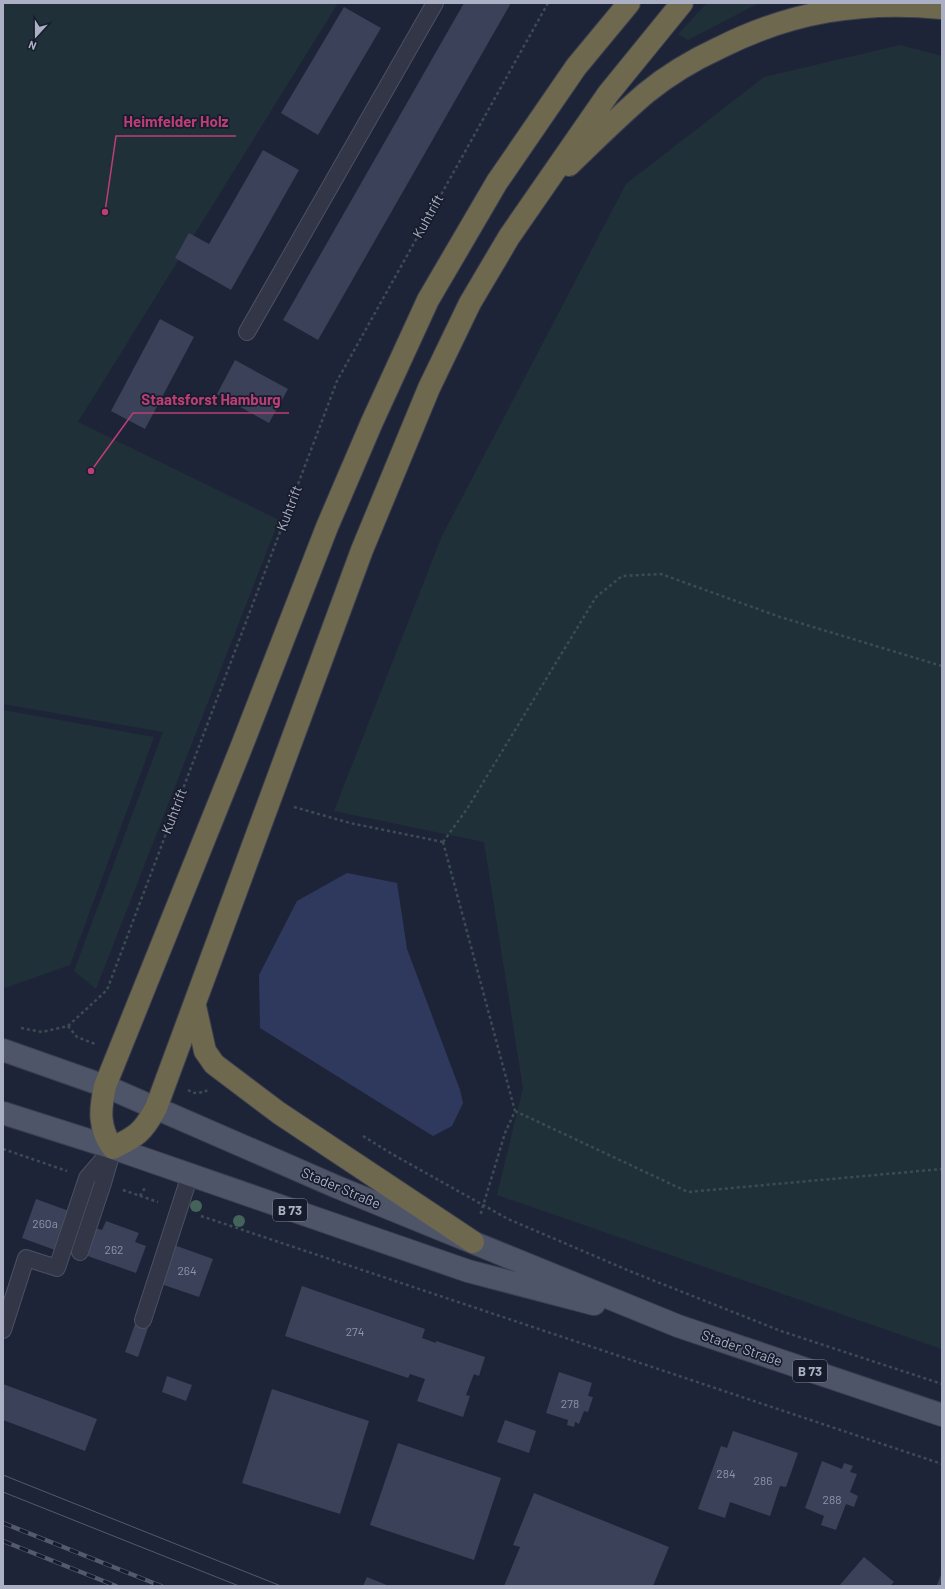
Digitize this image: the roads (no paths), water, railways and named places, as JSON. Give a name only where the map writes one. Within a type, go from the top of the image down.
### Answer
[{"type":"highway","points":[[627,5],[576,67],[497,182],[428,300],[372,422],[327,527],[241,748],[105,1086],[101,1102],[101,1123],[107,1141],[112,1148],[137,1135],[146,1125],[156,1108],[195,1006],[269,800],[362,550],[429,388],[470,303],[509,237],[536,196],[608,94],[682,3]]},
{"type":"highway","points":[[536,196],[647,92],[679,70],[730,42],[763,28],[819,11],[857,5],[894,4],[924,5],[942,8]]},
{"type":"highway","points":[[195,1006],[205,1051],[214,1064],[279,1113],[472,1242]]},
{"type":"main road","name":"Stader Straße","points":[[3,1050],[105,1086],[330,1184],[678,1326],[942,1415]]},
{"type":"main road","name":"Stader Straße","points":[[3,1112],[112,1148],[468,1271],[678,1326]]},
{"type":"lane","points":[[247,332],[435,3]]},
{"type":"lane","points":[[3,1330],[26,1258],[56,1268],[87,1178],[112,1148]]},
{"type":"lane","points":[[80,1252],[104,1183],[112,1148]]},
{"type":"lane","points":[[143,1320],[190,1175]]},
{"type":"water","points":[[347,873],[397,883],[407,949],[460,1090],[463,1103],[452,1126],[433,1136],[260,1028],[259,975],[297,901]]},
{"type":"tram line","points":[[3,1475],[281,1586]]},
{"type":"tram line","points":[[3,1492],[239,1586]]},
{"type":"railway","points":[[3,1523],[161,1586]]},
{"type":"railway","points":[[3,1541],[116,1586]]},
{"type":"place","name":"Heimfelder Holz","points":[[105,212]]},
{"type":"place","name":"Staatsforst Hamburg","points":[[91,471]]}]
